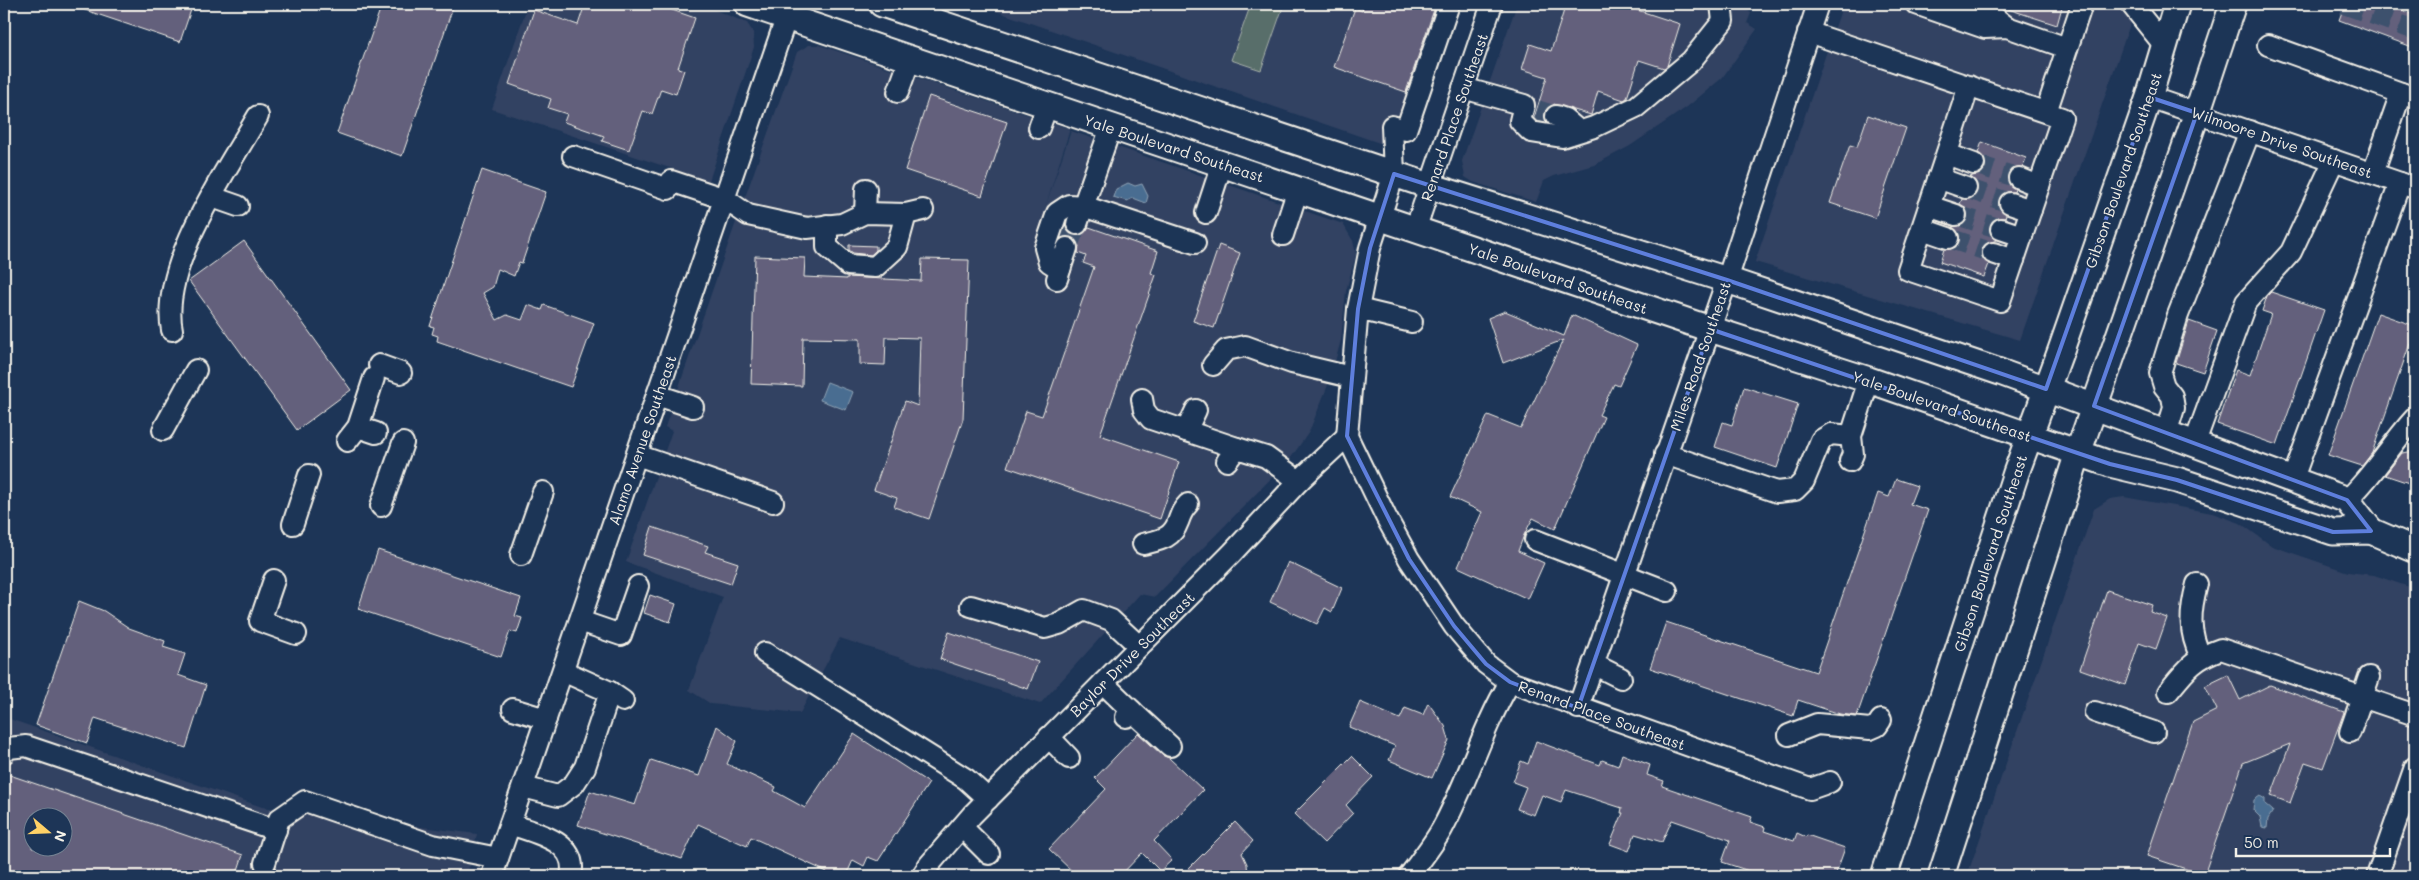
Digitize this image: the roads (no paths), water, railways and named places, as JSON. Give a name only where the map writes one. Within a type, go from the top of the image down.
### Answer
[{"type":"main road","name":"Yale Boulevard Southeast","points":[[748,4],[789,10],[910,59],[1043,117],[1111,127],[1710,329],[1869,380],[2078,453],[2177,480],[2334,532],[2372,531],[2415,550]]},
{"type":"main road","points":[[882,4],[1430,186],[1727,280],[2094,406],[2347,500]]},
{"type":"main road","name":"Gibson Boulevard Southeast","points":[[1884,876],[2029,436],[2149,97],[2177,4]]},
{"type":"main road","points":[[1941,876],[2078,453],[2197,113],[2233,4]]},
{"type":"main road","name":"Yale Boulevard Southeast","points":[[2347,500],[2372,531]]},
{"type":"street","points":[[1394,174],[1392,126],[1406,130],[1449,4]]},
{"type":"street","name":"Renard Place Southeast","points":[[1415,230],[1492,4]]},
{"type":"street","points":[[1463,88],[1530,108],[1520,121],[1531,132],[1562,136],[1594,127],[1636,107],[1691,61],[1723,21],[1721,4]]},
{"type":"street","name":"Miles Road Southeast","points":[[1578,708],[1727,280],[1818,4]]},
{"type":"street","points":[[1916,4],[1985,28],[2007,27]]},
{"type":"street","points":[[1968,4],[1992,15],[2007,27],[2067,48]]},
{"type":"street","points":[[2046,112],[2082,4]]},
{"type":"street","points":[[2130,4],[2164,45]]},
{"type":"street","name":"Alamo Avenue Southeast","points":[[495,867],[789,10]]},
{"type":"street","points":[[1808,32],[1969,86],[2046,112],[2062,118],[2000,301],[1908,270],[1969,86]]},
{"type":"street","points":[[2268,45],[2408,95],[2373,173]]},
{"type":"street","points":[[898,92],[910,59]]},
{"type":"street","name":"Wilmoore Drive Southeast","points":[[2149,97],[2407,185]]},
{"type":"street","points":[[172,330],[169,317],[171,288],[193,230],[212,196],[249,149],[258,116]]},
{"type":"street","points":[[1556,116],[1565,119],[1579,131]]},
{"type":"street","points":[[1080,215],[1111,127]]},
{"type":"street","points":[[2166,434],[2174,408],[2172,396],[2164,386],[2160,372],[2178,315],[2250,131]]},
{"type":"street","points":[[1946,154],[1974,164]]},
{"type":"street","points":[[573,156],[724,199],[748,215],[808,228],[827,225],[842,224],[865,213],[915,212],[897,247],[875,268],[848,265],[826,248],[827,225]]},
{"type":"street","points":[[2194,444],[2246,302],[2291,252],[2334,160]]},
{"type":"street","points":[[1206,213],[1222,164]]},
{"type":"street","name":"Renard Place Southeast","points":[[1394,174],[1378,216],[1358,310],[1347,436],[1386,517],[1409,559],[1454,626],[1486,664],[1510,682],[1578,708],[1810,789],[1830,782]]},
{"type":"street","points":[[1938,178],[1966,188]]},
{"type":"street","points":[[2019,178],[2039,186]]},
{"type":"street","points":[[2292,481],[2407,185]]},
{"type":"street","points":[[865,213],[866,188]]},
{"type":"street","points":[[1283,235],[1298,189]]},
{"type":"street","points":[[212,196],[238,206]]},
{"type":"street","points":[[2010,203],[2031,210]]},
{"type":"street","points":[[1068,248],[1058,274],[1049,262],[1046,248],[1057,213],[1070,205],[1080,215],[1195,242]]},
{"type":"street","points":[[1929,206],[1956,215]]},
{"type":"street","points":[[1922,228],[1948,238]]},
{"type":"street","points":[[2001,229],[2022,236]]},
{"type":"street","points":[[1992,253],[2014,260]]},
{"type":"street","points":[[1358,310],[1412,322]]},
{"type":"street","points":[[1213,365],[1226,350],[1245,346],[1292,363],[1351,377]]},
{"type":"street","points":[[163,430],[196,370]]},
{"type":"street","points":[[360,434],[376,372],[401,373]]},
{"type":"street","points":[[1850,461],[1853,454],[1851,436],[1869,380]]},
{"type":"street","points":[[657,395],[693,407]]},
{"type":"street","points":[[1142,399],[1144,410],[1151,419],[1186,431],[1232,454],[1266,457],[1299,481]]},
{"type":"street","points":[[1186,431],[1196,410]]},
{"type":"street","points":[[2347,500],[2368,481],[2386,452],[2415,418]]},
{"type":"street","points":[[1666,454],[1776,492],[1795,490],[1804,481],[1821,440],[1831,434],[1851,436]]},
{"type":"street","name":"Baylor Drive Southeast","points":[[922,876],[962,827],[988,799],[1299,481],[1347,436]]},
{"type":"street","points":[[381,506],[403,442]]},
{"type":"street","points":[[636,455],[773,502]]},
{"type":"street","points":[[293,524],[309,475]]},
{"type":"street","points":[[521,555],[543,492]]},
{"type":"street","points":[[1143,544],[1166,538],[1174,532],[1182,510],[1188,504]]},
{"type":"street","points":[[1535,540],[1668,591]]},
{"type":"street","points":[[274,580],[258,627],[296,634]]},
{"type":"street","points":[[2197,584],[2190,611],[2196,646],[2201,657]]},
{"type":"street","points":[[580,621],[621,635],[638,586]]},
{"type":"street","points":[[971,606],[1045,628],[1059,624],[1084,610],[1111,620],[1139,646]]},
{"type":"street","points":[[2168,692],[2192,664],[2201,657],[2221,649],[2415,715]]},
{"type":"street","points":[[765,653],[966,779],[988,799]]},
{"type":"street","points":[[1593,664],[1621,678]]},
{"type":"street","points":[[522,787],[558,796],[574,784],[585,767],[617,697],[563,671]]},
{"type":"street","points":[[2350,732],[2369,677]]},
{"type":"street","points":[[1409,876],[1441,830],[1472,766],[1492,712],[1510,682]]},
{"type":"street","points":[[1103,683],[1129,714],[1170,746]]},
{"type":"street","points":[[514,709],[546,719]]},
{"type":"street","points":[[2095,712],[2154,732]]},
{"type":"street","points":[[1788,735],[1817,724],[1870,729],[1877,726],[1882,720]]},
{"type":"street","points":[[1049,737],[1069,758]]},
{"type":"street","points":[[4,753],[9,748],[26,746],[276,830]]},
{"type":"street","points":[[2376,876],[2415,771]]},
{"type":"street","points":[[265,863],[279,819],[304,801],[495,867]]},
{"type":"street","points":[[510,824],[558,841],[568,852],[573,867],[571,876]]},
{"type":"street","points":[[962,827],[989,854]]},
{"type":"tunnel","points":[[2344,4],[2415,30]]},
{"type":"tunnel","points":[[1537,110],[1556,116]]},
{"type":"tunnel","points":[[1974,164],[2019,178]]},
{"type":"tunnel","points":[[1966,188],[2010,203]]},
{"type":"tunnel","points":[[1956,215],[2001,229]]},
{"type":"tunnel","points":[[1067,248],[1077,224]]},
{"type":"tunnel","points":[[1948,238],[1993,253]]}]
